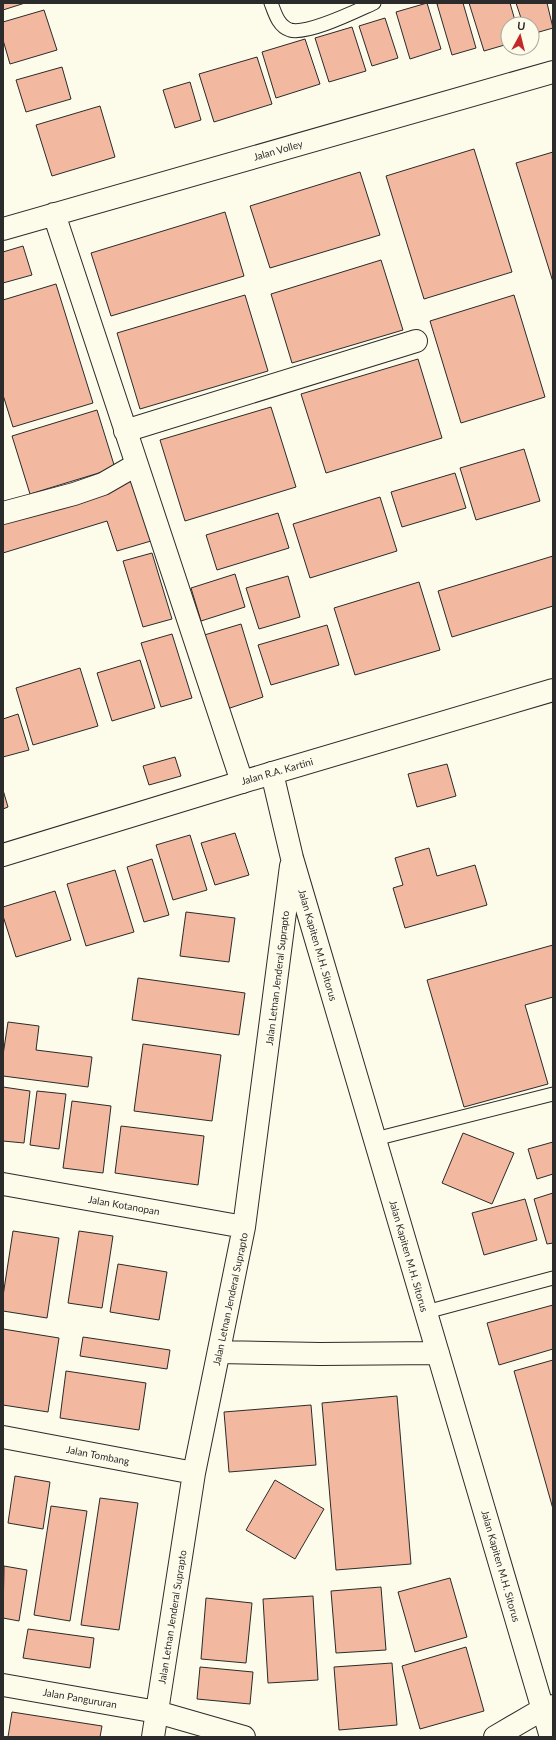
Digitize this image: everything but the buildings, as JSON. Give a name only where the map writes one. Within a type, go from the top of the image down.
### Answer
[{"type":"street","name":"Jalan Volley","points":[[4,225],[54,214],[553,72]]},
{"type":"street","points":[[54,214],[242,782]]},
{"type":"street","points":[[125,431],[416,341]]},
{"type":"street","points":[[3,513],[74,494],[103,484],[136,465]]},
{"type":"street","name":"Jalan R.A. Kartini","points":[[3,856],[242,782],[553,690]]},
{"type":"street","name":"Jalan Kapiten M.H. Sitorus","points":[[272,773],[292,858],[438,1353],[548,1707],[551,1737]]},
{"type":"street","name":"Jalan Letnan Jenderal Suprapto","points":[[153,1737],[194,1473],[244,1227],[292,858]]},
{"type":"street","name":"Jalan Kotanopan","points":[[3,1184],[244,1227]]},
{"type":"street","points":[[219,1352],[320,1354],[438,1353]]},
{"type":"street","name":"Jalan Tombang","points":[[3,1437],[194,1473]]},
{"type":"street","name":"Jalan Pangururan","points":[[3,1685],[157,1712],[244,1737]]},
{"type":"street","points":[[495,1737],[548,1707]]},
{"type":"lane","points":[[271,3],[278,20],[290,30],[306,31],[374,3]]},
{"type":"lane","points":[[375,1139],[553,1094]]},
{"type":"lane","points":[[426,1312],[553,1278]]}]
